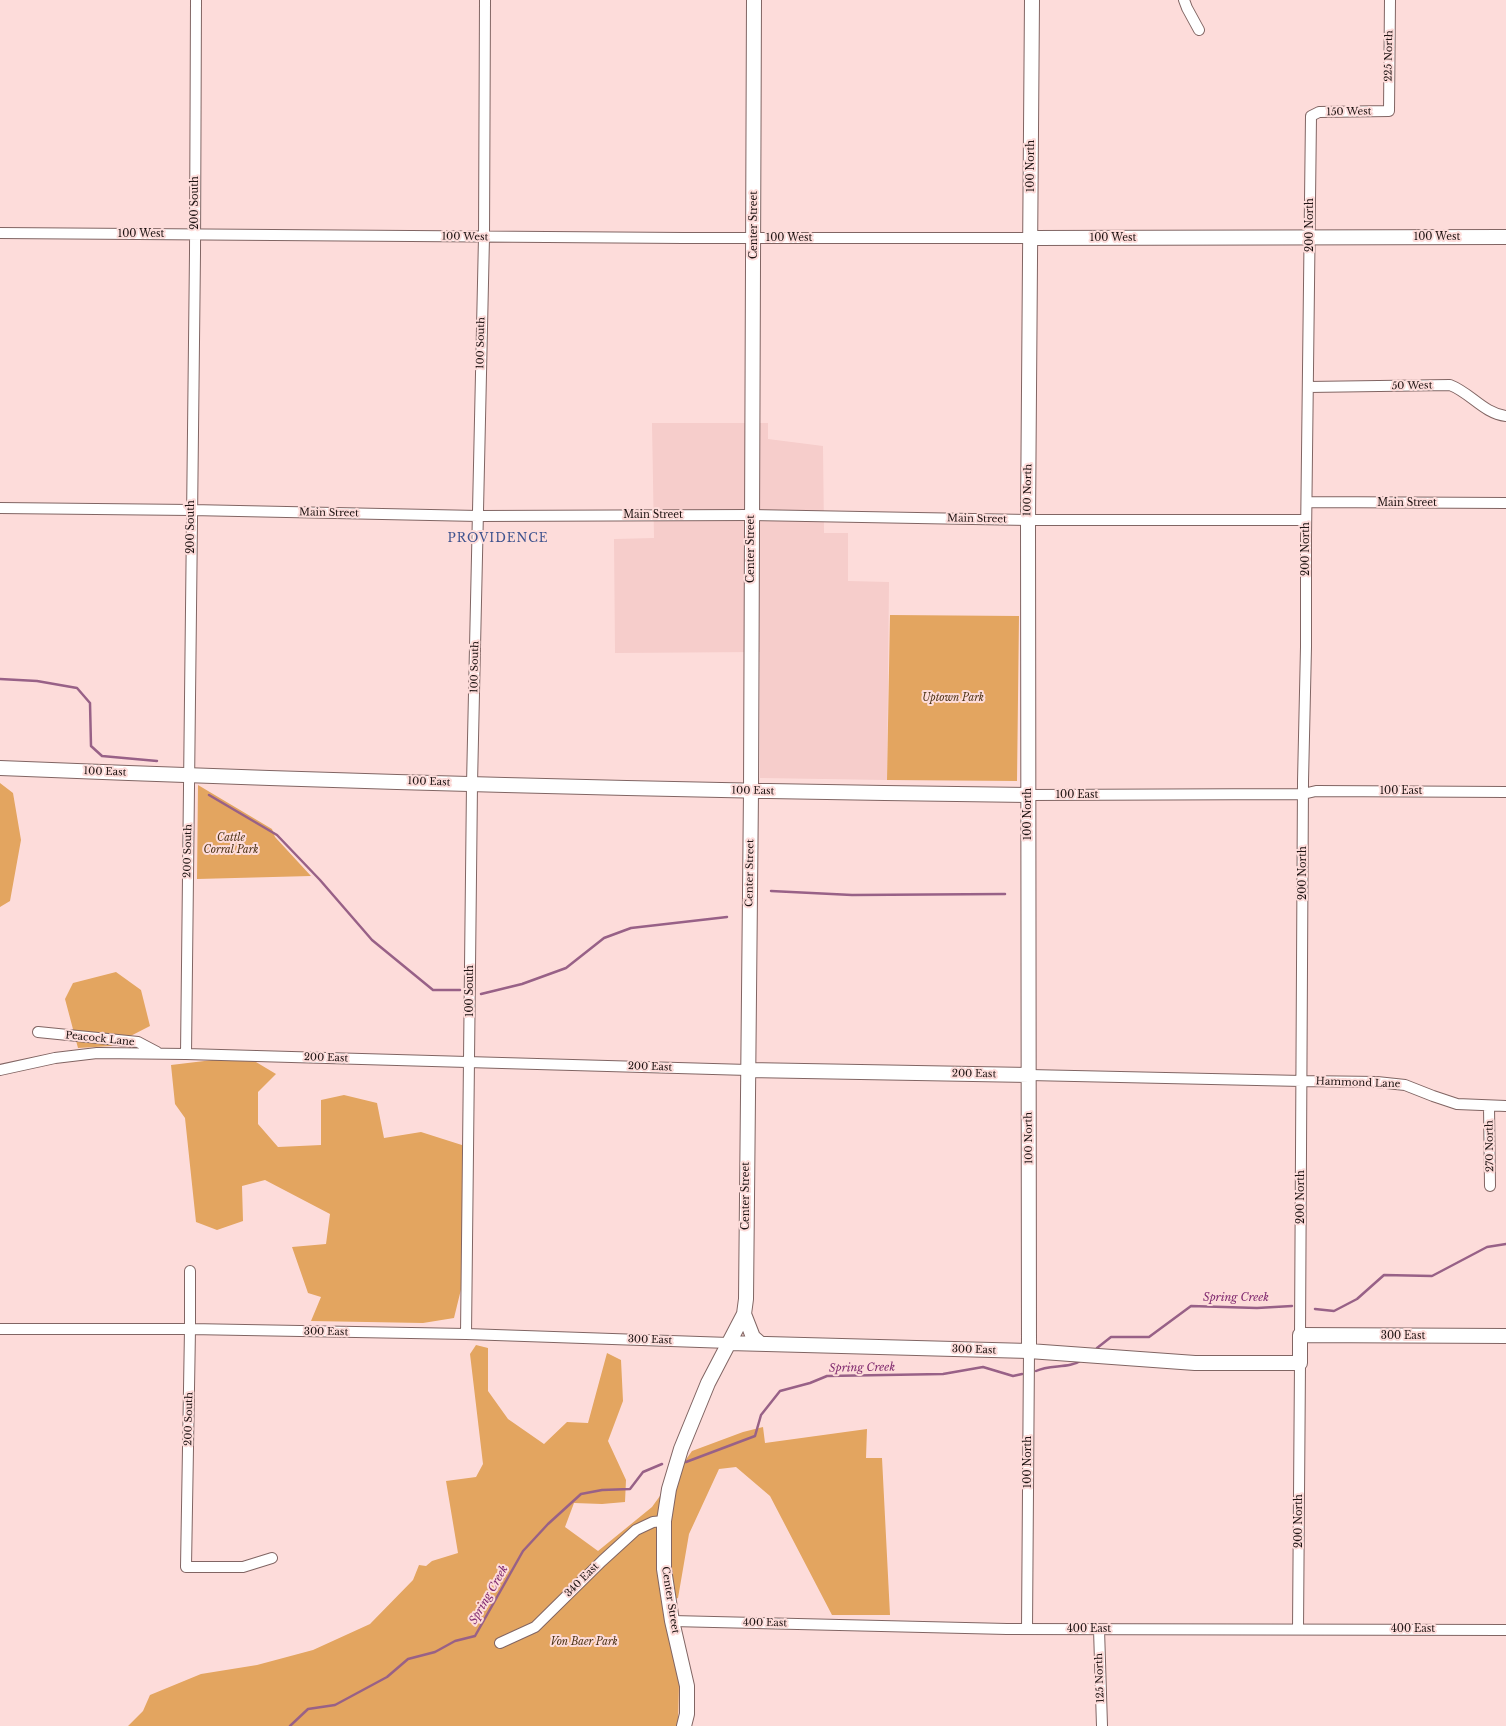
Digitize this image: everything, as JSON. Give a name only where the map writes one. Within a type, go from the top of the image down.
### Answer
[{"type":"street","name":"200 South","points":[[186,1054],[190,775],[196,0]]},
{"type":"street","name":"100 South","points":[[466,1334],[472,784],[484,237],[484,0]]},
{"type":"street","name":"Center Street","points":[[684,1726],[687,1714],[687,1686],[672,1621],[664,1569],[664,1521],[669,1489],[681,1449],[708,1383],[744,1314],[746,1299],[751,791],[754,0]]},
{"type":"street","name":"100 North","points":[[1027,1629],[1029,1351],[1028,520],[1032,0]]},
{"type":"street","points":[[1184,0],[1198,30]]},
{"type":"street","name":"225 North","points":[[1389,111],[1390,0]]},
{"type":"street","name":"150 West","points":[[1311,116],[1318,112],[1389,111]]},
{"type":"street","name":"200 North","points":[[1298,1629],[1303,794],[1306,647],[1311,116]]},
{"type":"street","name":"100 West","points":[[0,233],[754,238],[1506,237]]},
{"type":"street","name":"50 West","points":[[1308,388],[1450,385],[1461,389],[1485,409],[1506,416]]},
{"type":"street","name":"Main Street","points":[[1307,502],[1506,503]]},
{"type":"street","name":"Main Street","points":[[0,508],[192,510],[478,516],[751,515],[1028,520],[1306,520]]},
{"type":"street","name":"100 East","points":[[0,768],[472,784],[751,791],[1028,795],[1303,794],[1316,791],[1506,792]]},
{"type":"street","name":"Peacock Lane","points":[[38,1032],[138,1042],[160,1054]]},
{"type":"street","name":"200 East","points":[[0,1070],[55,1058],[97,1053],[186,1054],[748,1070],[1302,1081]]},
{"type":"street","name":"Hammond Lane","points":[[1302,1081],[1377,1082],[1405,1085],[1457,1104],[1506,1106]]},
{"type":"street","name":"270 North","points":[[1489,1106],[1490,1186]]},
{"type":"street","name":"200 South","points":[[190,1271],[186,1567],[243,1567],[272,1558]]},
{"type":"street","points":[[744,1314],[751,1334],[761,1344]]},
{"type":"street","name":"300 East","points":[[0,1329],[190,1329],[466,1334],[1029,1351],[1195,1363],[1300,1363]]},
{"type":"street","name":"300 East","points":[[1300,1335],[1506,1336]]},
{"type":"street","name":"340 East","points":[[500,1643],[535,1627],[636,1530],[653,1522],[664,1521]]},
{"type":"street","name":"400 East","points":[[672,1621],[1027,1629],[1506,1630]]},
{"type":"street","name":"125 North","points":[[1098,1629],[1102,1726]]},
{"type":"shaded area","points":[[652,423],[768,423],[768,439],[823,446],[824,533],[848,533],[848,581],[889,582],[887,780],[760,778],[760,652],[615,653],[614,539],[654,538]]},
{"type":"green space","name":"Uptown Park","points":[[890,615],[1019,616],[1017,781],[887,780]]},
{"type":"green space","points":[[0,783],[13,793],[21,840],[10,901],[0,907]]},
{"type":"green space","name":"Cattle Corral Park","points":[[198,785],[272,829],[275,837],[311,876],[197,879]]},
{"type":"green space","points":[[116,972],[141,990],[150,1026],[111,1046],[78,1048],[65,999],[73,983]]},
{"type":"green space","points":[[246,1056],[276,1074],[258,1092],[258,1124],[278,1147],[321,1145],[321,1100],[344,1095],[377,1103],[384,1138],[421,1132],[465,1146],[464,1277],[454,1318],[423,1323],[311,1321],[321,1297],[308,1293],[292,1247],[326,1244],[330,1214],[265,1180],[242,1186],[243,1221],[217,1230],[196,1222],[185,1118],[175,1104],[171,1065]]},
{"type":"green space","name":"Von Baer Park","points":[[476,1345],[488,1348],[488,1391],[508,1419],[544,1444],[567,1422],[588,1423],[607,1353],[621,1360],[623,1401],[608,1441],[626,1480],[625,1502],[602,1504],[574,1503],[565,1527],[598,1551],[652,1507],[692,1451],[743,1432],[763,1427],[765,1443],[867,1429],[866,1458],[882,1458],[890,1615],[832,1615],[770,1496],[736,1467],[719,1469],[689,1534],[678,1598],[662,1603],[679,1684],[678,1726],[128,1726],[143,1711],[150,1695],[201,1674],[257,1665],[313,1650],[370,1624],[413,1580],[419,1565],[426,1566],[432,1561],[458,1553],[446,1481],[476,1477],[483,1464],[470,1354]]},
{"type":"waterway","points":[[0,679],[37,681],[77,688],[90,703],[91,746],[102,756],[157,761]]},
{"type":"waterway","points":[[209,795],[277,835],[320,880],[372,940],[433,990],[460,990]]},
{"type":"waterway","points":[[771,891],[852,895],[1005,894]]},
{"type":"waterway","points":[[481,994],[522,984],[566,968],[604,938],[631,928],[727,917]]},
{"type":"waterway","name":"Spring Creek","points":[[1315,1309],[1334,1311],[1357,1299],[1384,1275],[1432,1276],[1487,1247],[1506,1244]]},
{"type":"waterway","name":"Spring Creek","points":[[1097,1348],[1111,1337],[1149,1337],[1191,1306],[1257,1308],[1292,1306]]},
{"type":"waterway","name":"Spring Creek","points":[[1036,1371],[1071,1365],[1082,1360]]},
{"type":"waterway","name":"Spring Creek","points":[[686,1462],[755,1436],[761,1415],[780,1391],[810,1383],[827,1376],[943,1374],[983,1367],[1013,1376],[1022,1374]]},
{"type":"waterway","name":"Spring Creek","points":[[290,1726],[308,1709],[335,1705],[387,1677],[408,1659],[435,1652],[455,1641],[475,1636],[523,1551],[548,1524],[581,1494],[602,1490],[630,1489],[643,1472],[662,1464]]},
{"type":"district","name":"PROVIDENCE","points":[[498,539]]}]
